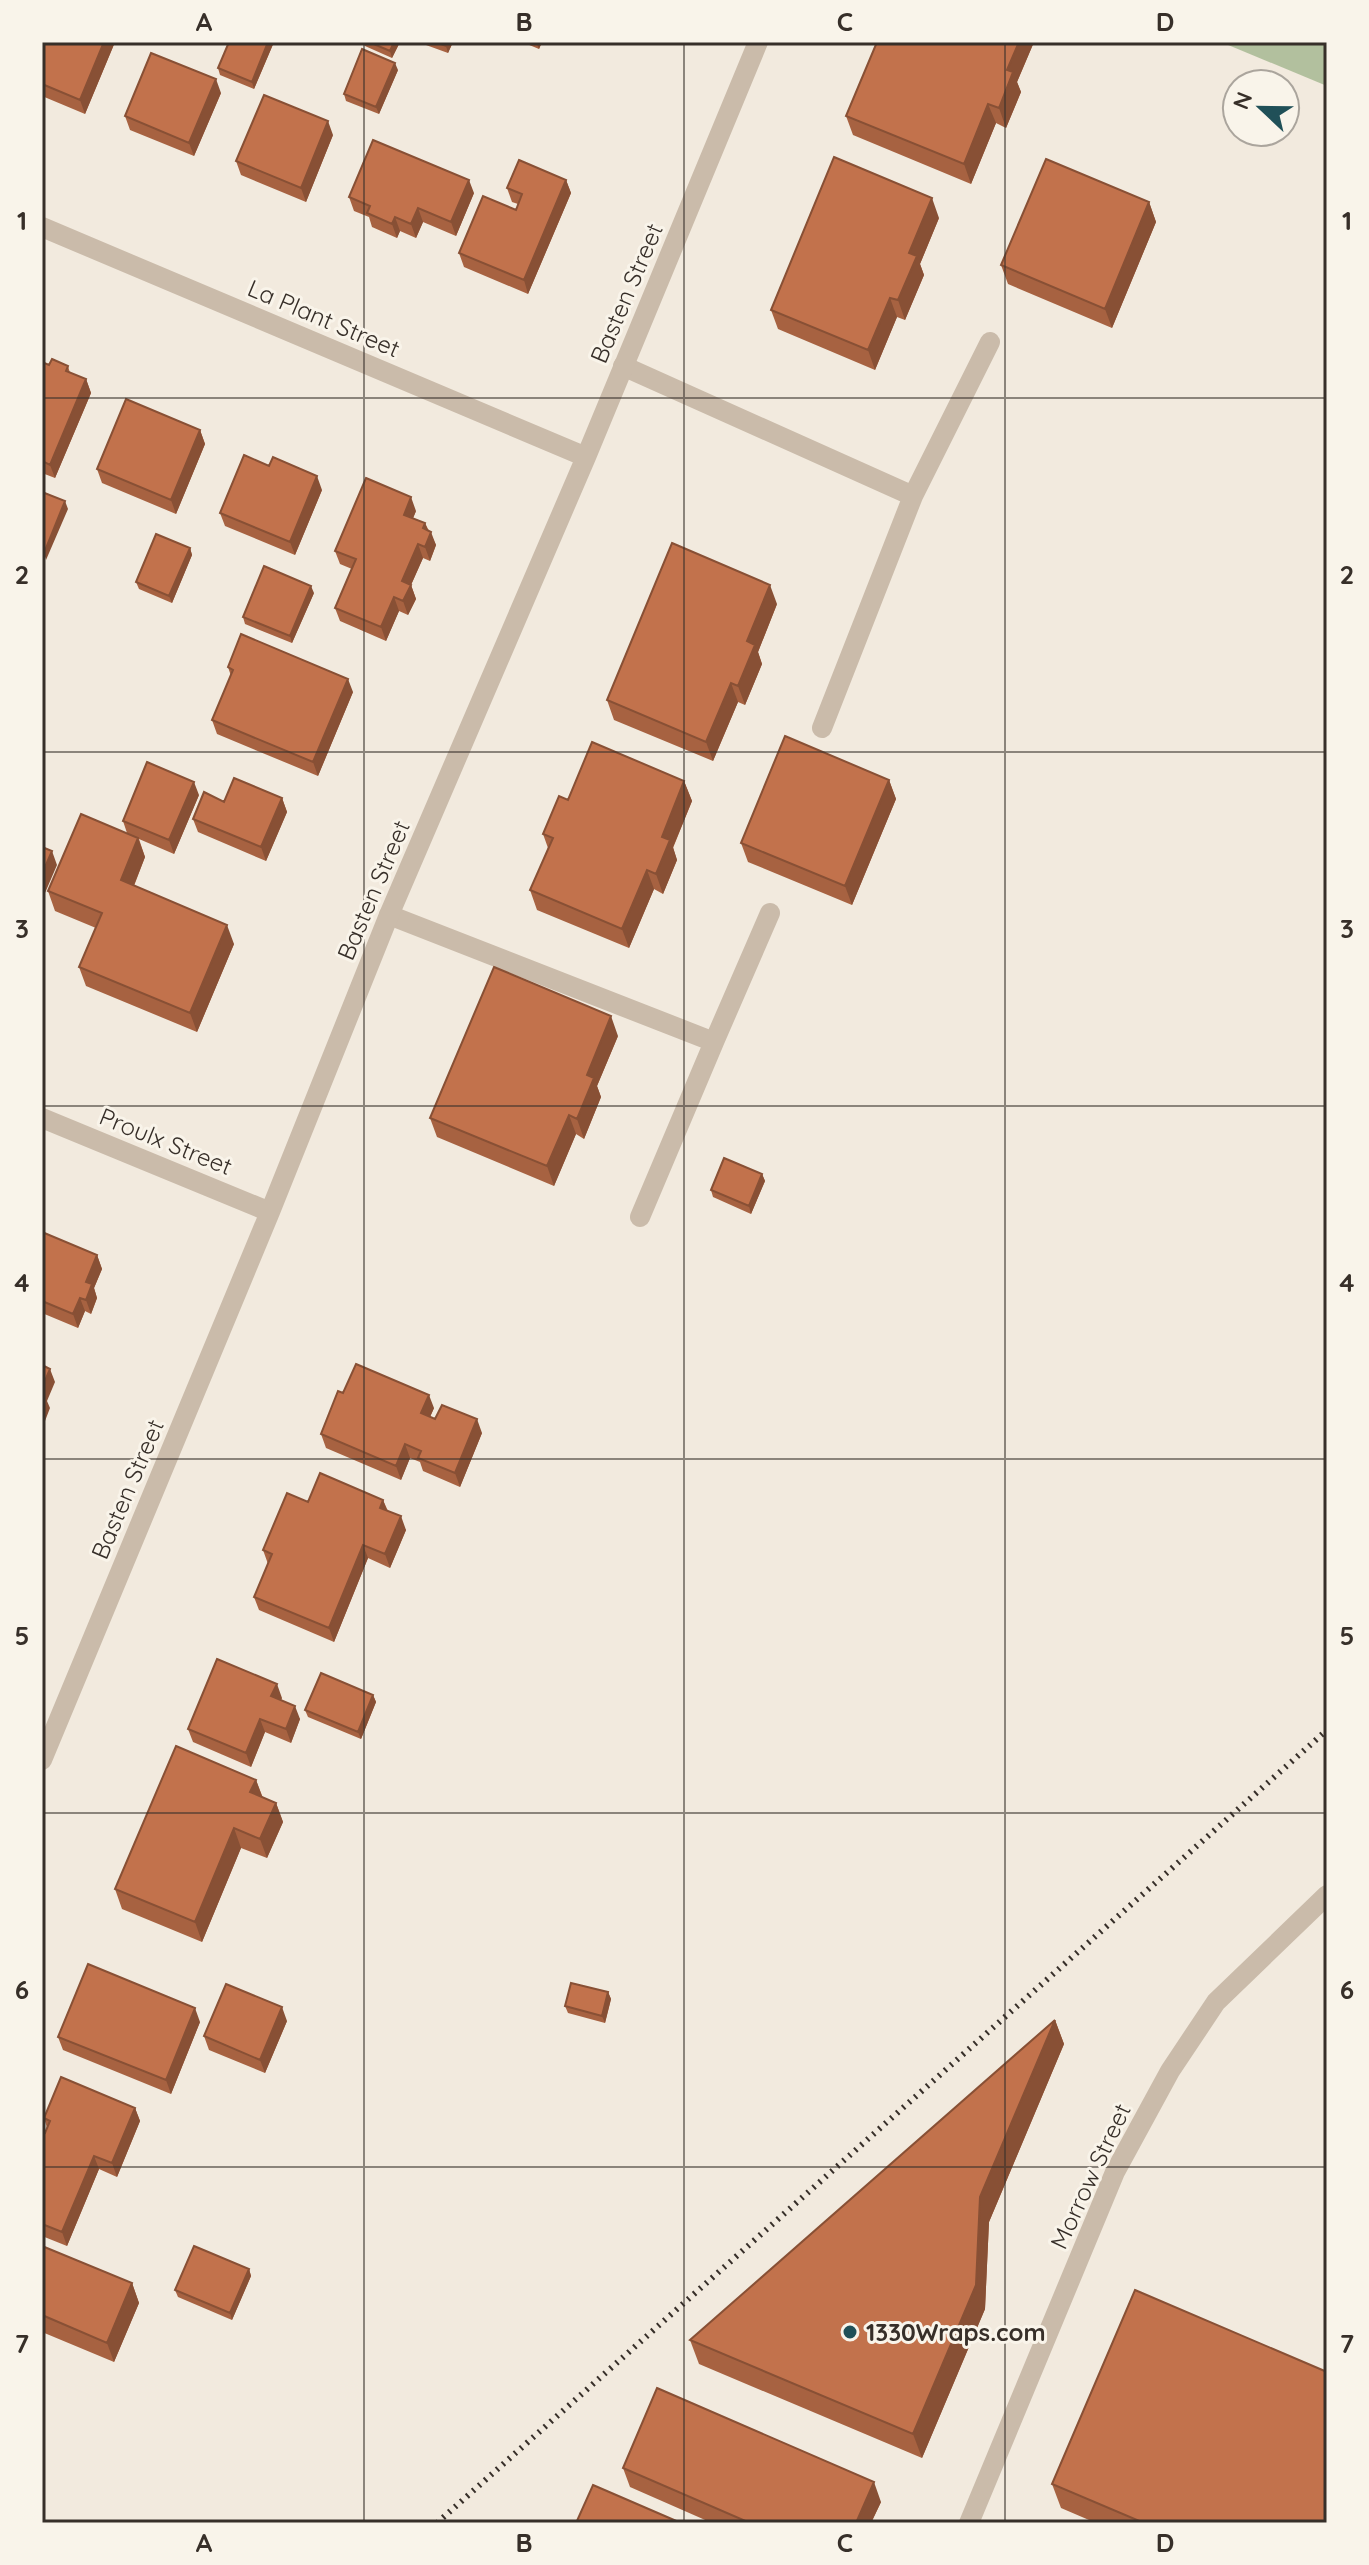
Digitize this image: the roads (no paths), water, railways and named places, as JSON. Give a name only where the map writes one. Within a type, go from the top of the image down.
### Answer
[{"type":"street","name":"Basten Street","points":[[42,1760],[270,1212],[389,915],[586,457],[758,42]]},
{"type":"street","name":"La Plant Street","points":[[42,227],[586,457]]},
{"type":"street","points":[[822,728],[913,496],[990,342]]},
{"type":"street","points":[[623,366],[913,496]]},
{"type":"street","points":[[640,1217],[770,913]]},
{"type":"street","points":[[389,915],[714,1042]]},
{"type":"street","name":"Proulx Street","points":[[42,1118],[270,1212]]},
{"type":"street","name":"Morrow Street","points":[[969,2523],[1115,2172],[1170,2071],[1216,2002],[1327,1895]]},
{"type":"railway","points":[[437,2523],[1327,1730]]},
{"type":"place","name":"1330Wraps.com","points":[[850,2332]]}]
